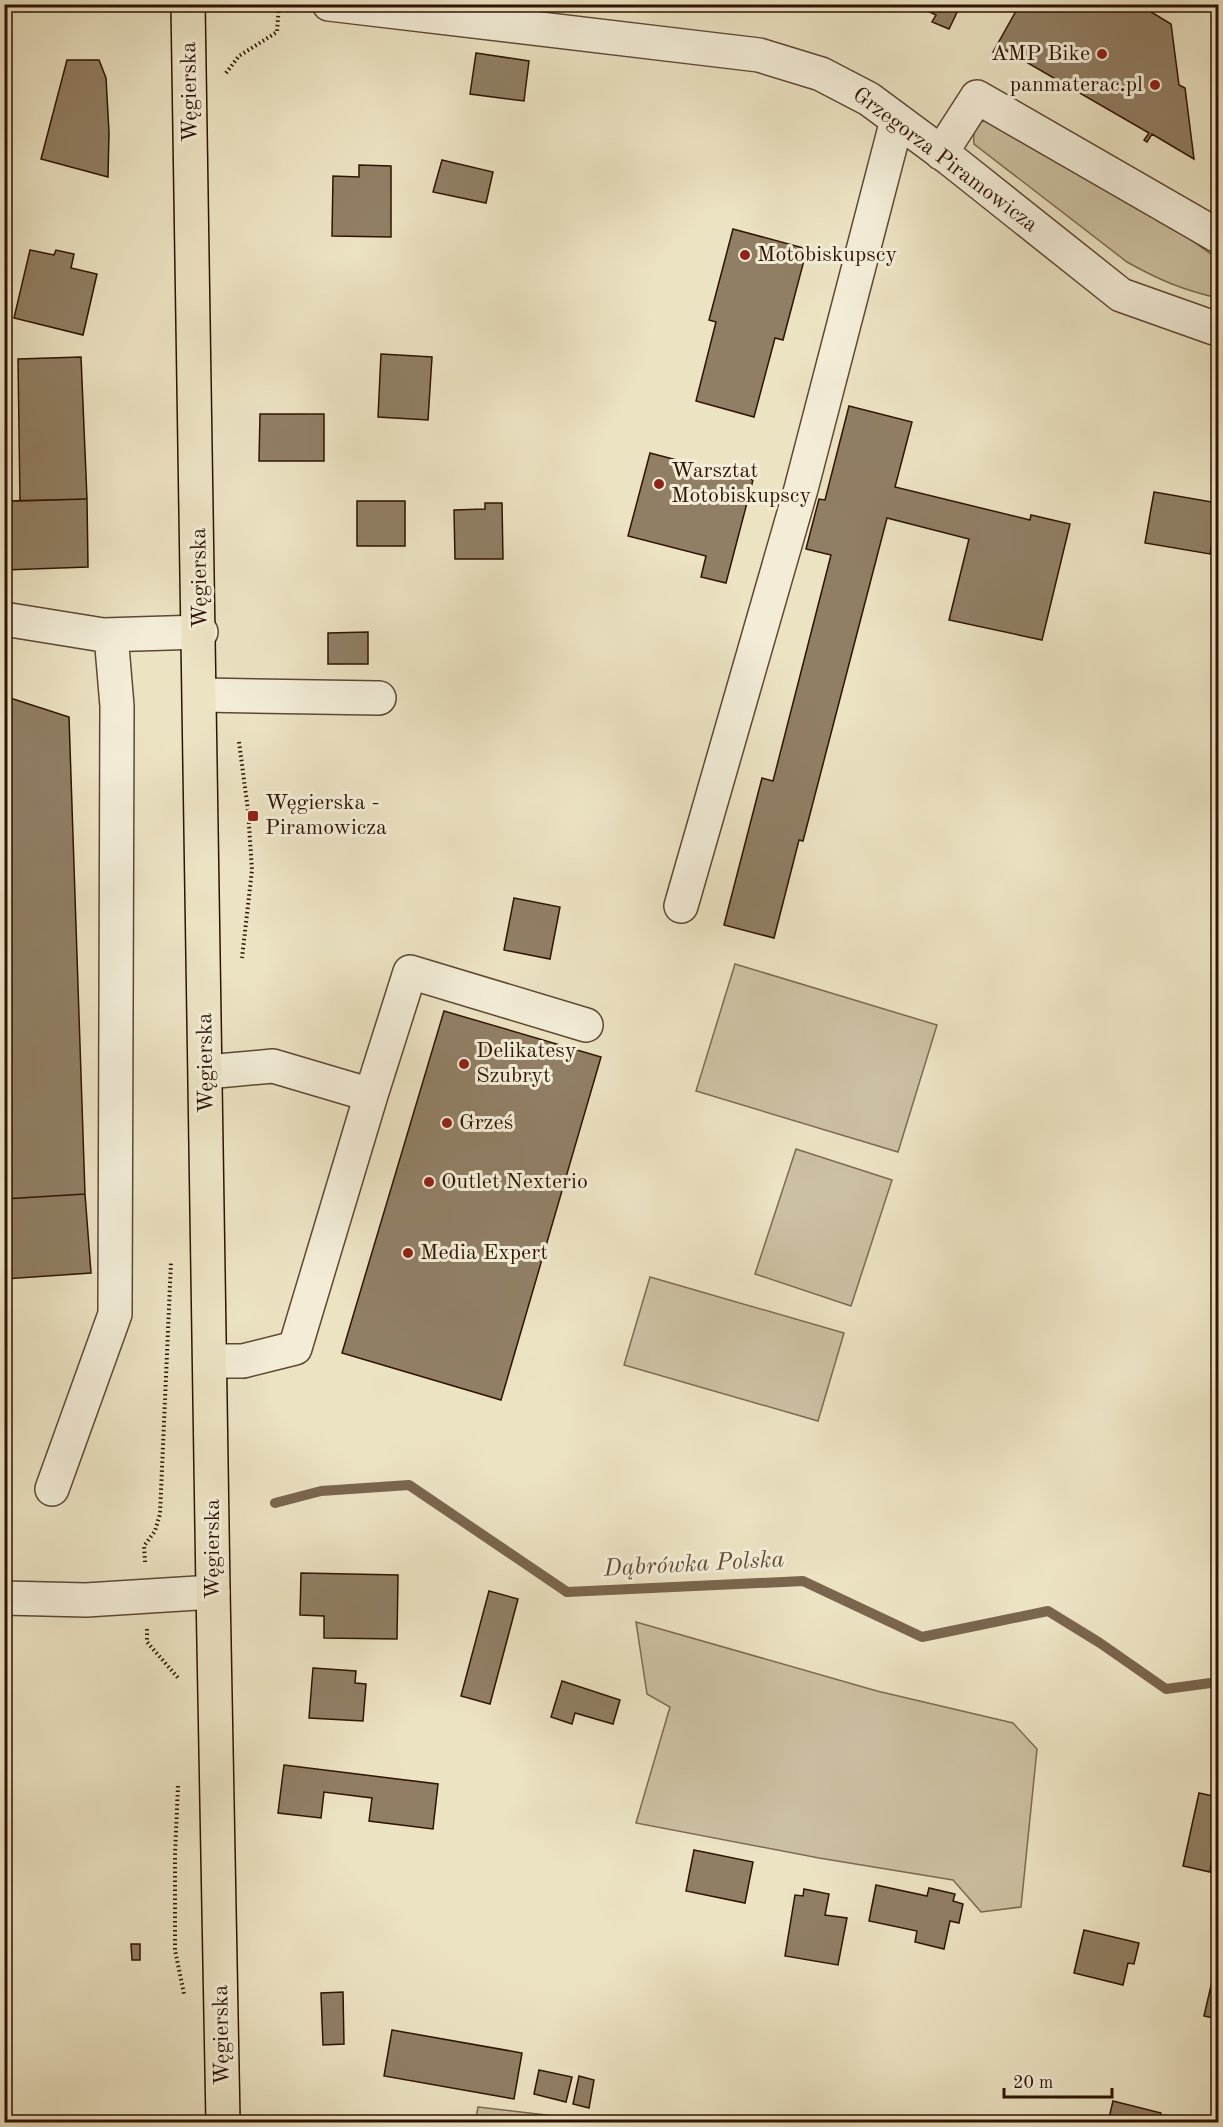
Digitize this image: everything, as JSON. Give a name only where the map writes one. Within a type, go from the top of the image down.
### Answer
[{"type":"main road","name":"Węgierska","points":[[189,4],[201,632],[213,1592],[221,1897],[223,2122]]},
{"type":"street","name":"Grzegorza Piramowicza","points":[[329,4],[759,54],[821,74],[869,99],[941,153],[1121,296],[1218,328]]},
{"type":"street","points":[[941,153],[977,97],[1218,236]]},
{"type":"street","points":[[681,906],[801,489],[897,120]]},
{"type":"street","points":[[4,620],[111,634],[201,632]]},
{"type":"street","points":[[52,1489],[115,1314],[117,706],[111,634]]},
{"type":"street","points":[[202,695],[379,698]]},
{"type":"street","points":[[210,1361],[243,1361],[295,1348],[410,972],[586,1025]]},
{"type":"street","points":[[207,1072],[273,1066],[371,1095]]},
{"type":"street","points":[[4,1598],[86,1600],[213,1592]]},
{"type":"path","points":[[223,76],[239,56],[277,32],[279,4]]},
{"type":"path","points":[[171,1256],[160,1514],[155,1531],[144,1546],[147,1642],[184,1685]]},
{"type":"path","points":[[179,1776],[175,1856],[175,1950],[184,1995]]},
{"type":"shaded area","points":[[986,120],[1174,228],[1218,259],[1218,298],[1171,284],[1127,262],[974,144],[975,129]]},
{"type":"shaded area","points":[[735,964],[937,1025],[898,1152],[696,1091]]},
{"type":"shaded area","points":[[796,1149],[892,1180],[851,1306],[755,1274]]},
{"type":"shaded area","points":[[650,1277],[844,1333],[818,1421],[624,1365]]},
{"type":"shaded area","points":[[636,1622],[877,1691],[1013,1723],[1037,1749],[1021,1907],[981,1912],[953,1880],[819,1858],[636,1823],[670,1707],[647,1694]]},
{"type":"shaded area","points":[[478,2107],[606,2122],[475,2122]]},
{"type":"shaded area","points":[[787,2116],[838,2122],[785,2122]]},
{"type":"building","points":[[913,4],[961,4],[949,29],[932,22],[936,15]]},
{"type":"building","points":[[1020,4],[1138,4],[1171,24],[1179,85],[1185,88],[1194,159],[1152,134],[1147,142],[1144,140],[1149,133],[1000,47],[996,53],[993,52]]},
{"type":"building","points":[[476,53],[529,61],[524,101],[470,94]]},
{"type":"building","points":[[67,60],[99,60],[106,78],[109,132],[108,177],[41,159]]},
{"type":"building","points":[[442,160],[493,172],[486,203],[433,192]]},
{"type":"building","points":[[359,165],[391,166],[391,237],[332,236],[333,176],[359,177]]},
{"type":"building","points":[[733,229],[807,249],[783,340],[775,338],[754,417],[696,401],[716,322],[709,320]]},
{"type":"building","points":[[30,250],[54,255],[56,250],[74,254],[71,268],[97,274],[83,335],[14,318]]},
{"type":"building","points":[[381,354],[432,357],[428,420],[378,417]]},
{"type":"building","points":[[81,357],[87,499],[20,501],[18,359]]},
{"type":"building","points":[[849,406],[912,422],[895,487],[1030,520],[1031,515],[1070,524],[1042,640],[949,620],[969,539],[887,518],[803,841],[799,840],[774,938],[724,925],[762,778],[773,781],[831,555],[806,549],[819,499],[825,500]]},
{"type":"building","points":[[260,414],[324,414],[324,461],[259,461]]},
{"type":"building","points":[[650,453],[753,480],[726,583],[701,577],[706,556],[628,536]]},
{"type":"building","points":[[1154,492],[1218,503],[1210,554],[1145,543]]},
{"type":"building","points":[[87,499],[88,567],[4,570],[4,501]]},
{"type":"building","points":[[357,501],[405,501],[405,546],[357,546]]},
{"type":"building","points":[[485,503],[502,503],[503,559],[455,559],[454,510],[485,509]]},
{"type":"building","points":[[368,632],[368,664],[328,664],[328,633]]},
{"type":"building","points":[[4,696],[69,717],[85,1194],[4,1199]]},
{"type":"building","points":[[514,898],[560,907],[550,959],[504,950]]},
{"type":"building","points":[[444,1011],[601,1057],[501,1400],[342,1353]]},
{"type":"building","points":[[85,1194],[91,1273],[4,1279],[4,1199]]},
{"type":"building","points":[[301,1573],[398,1575],[397,1639],[324,1638],[324,1616],[300,1615]]},
{"type":"building","points":[[489,1591],[518,1599],[490,1704],[461,1696]]},
{"type":"building","points":[[313,1668],[356,1671],[355,1683],[366,1684],[363,1721],[309,1718]]},
{"type":"building","points":[[562,1681],[620,1700],[613,1724],[575,1713],[572,1724],[551,1717]]},
{"type":"building","points":[[284,1765],[438,1784],[433,1829],[369,1821],[372,1798],[324,1792],[321,1818],[278,1813]]},
{"type":"building","points":[[1199,1793],[1218,1797],[1218,1865],[1211,1864],[1210,1872],[1183,1866]]},
{"type":"building","points":[[694,1850],[753,1862],[745,1903],[686,1891]]},
{"type":"building","points":[[876,1885],[927,1896],[929,1888],[955,1894],[953,1901],[963,1904],[959,1923],[950,1921],[944,1949],[915,1942],[917,1931],[869,1921]]},
{"type":"building","points":[[804,1889],[829,1894],[825,1915],[847,1918],[838,1965],[785,1956],[795,1895],[803,1896]]},
{"type":"building","points":[[1084,1930],[1139,1943],[1134,1964],[1128,1963],[1123,1985],[1074,1973]]},
{"type":"building","points":[[131,1944],[140,1944],[140,1960],[132,1960]]},
{"type":"building","points":[[1214,1973],[1218,1974],[1218,2019],[1204,2016]]},
{"type":"building","points":[[343,1992],[344,2044],[323,2045],[321,1993]]},
{"type":"building","points":[[392,2030],[522,2053],[514,2099],[384,2076]]},
{"type":"building","points":[[539,2070],[572,2077],[566,2102],[534,2094]]},
{"type":"building","points":[[579,2076],[594,2080],[589,2108],[573,2104]]},
{"type":"building","points":[[1113,2101],[1161,2113],[1159,2122],[1108,2122]]},
{"type":"building","points":[[1164,2115],[1193,2121],[1193,2122],[1162,2122]]},
{"type":"waterway","name":"Dąbrówka Polska","points":[[275,1503],[321,1491],[409,1485],[567,1592],[803,1581],[922,1637],[1048,1611],[1100,1643],[1166,1689],[1218,1682]]},
{"type":"place","name":"AMP Bike","points":[[1102,54]]},
{"type":"place","name":"panmaterac.pl","points":[[1155,85]]},
{"type":"place","name":"Motobiskupscy","points":[[745,255]]},
{"type":"place","name":"Warsztat Motobiskupscy","points":[[659,484]]},
{"type":"place","name":"Węgierska - Piramowicza","points":[[253,816]]},
{"type":"place","name":"Delikatesy Szubryt","points":[[464,1064]]},
{"type":"place","name":"Grześ","points":[[447,1123]]},
{"type":"place","name":"Outlet Nexterio","points":[[429,1182]]},
{"type":"place","name":"Media Expert","points":[[408,1253]]}]
